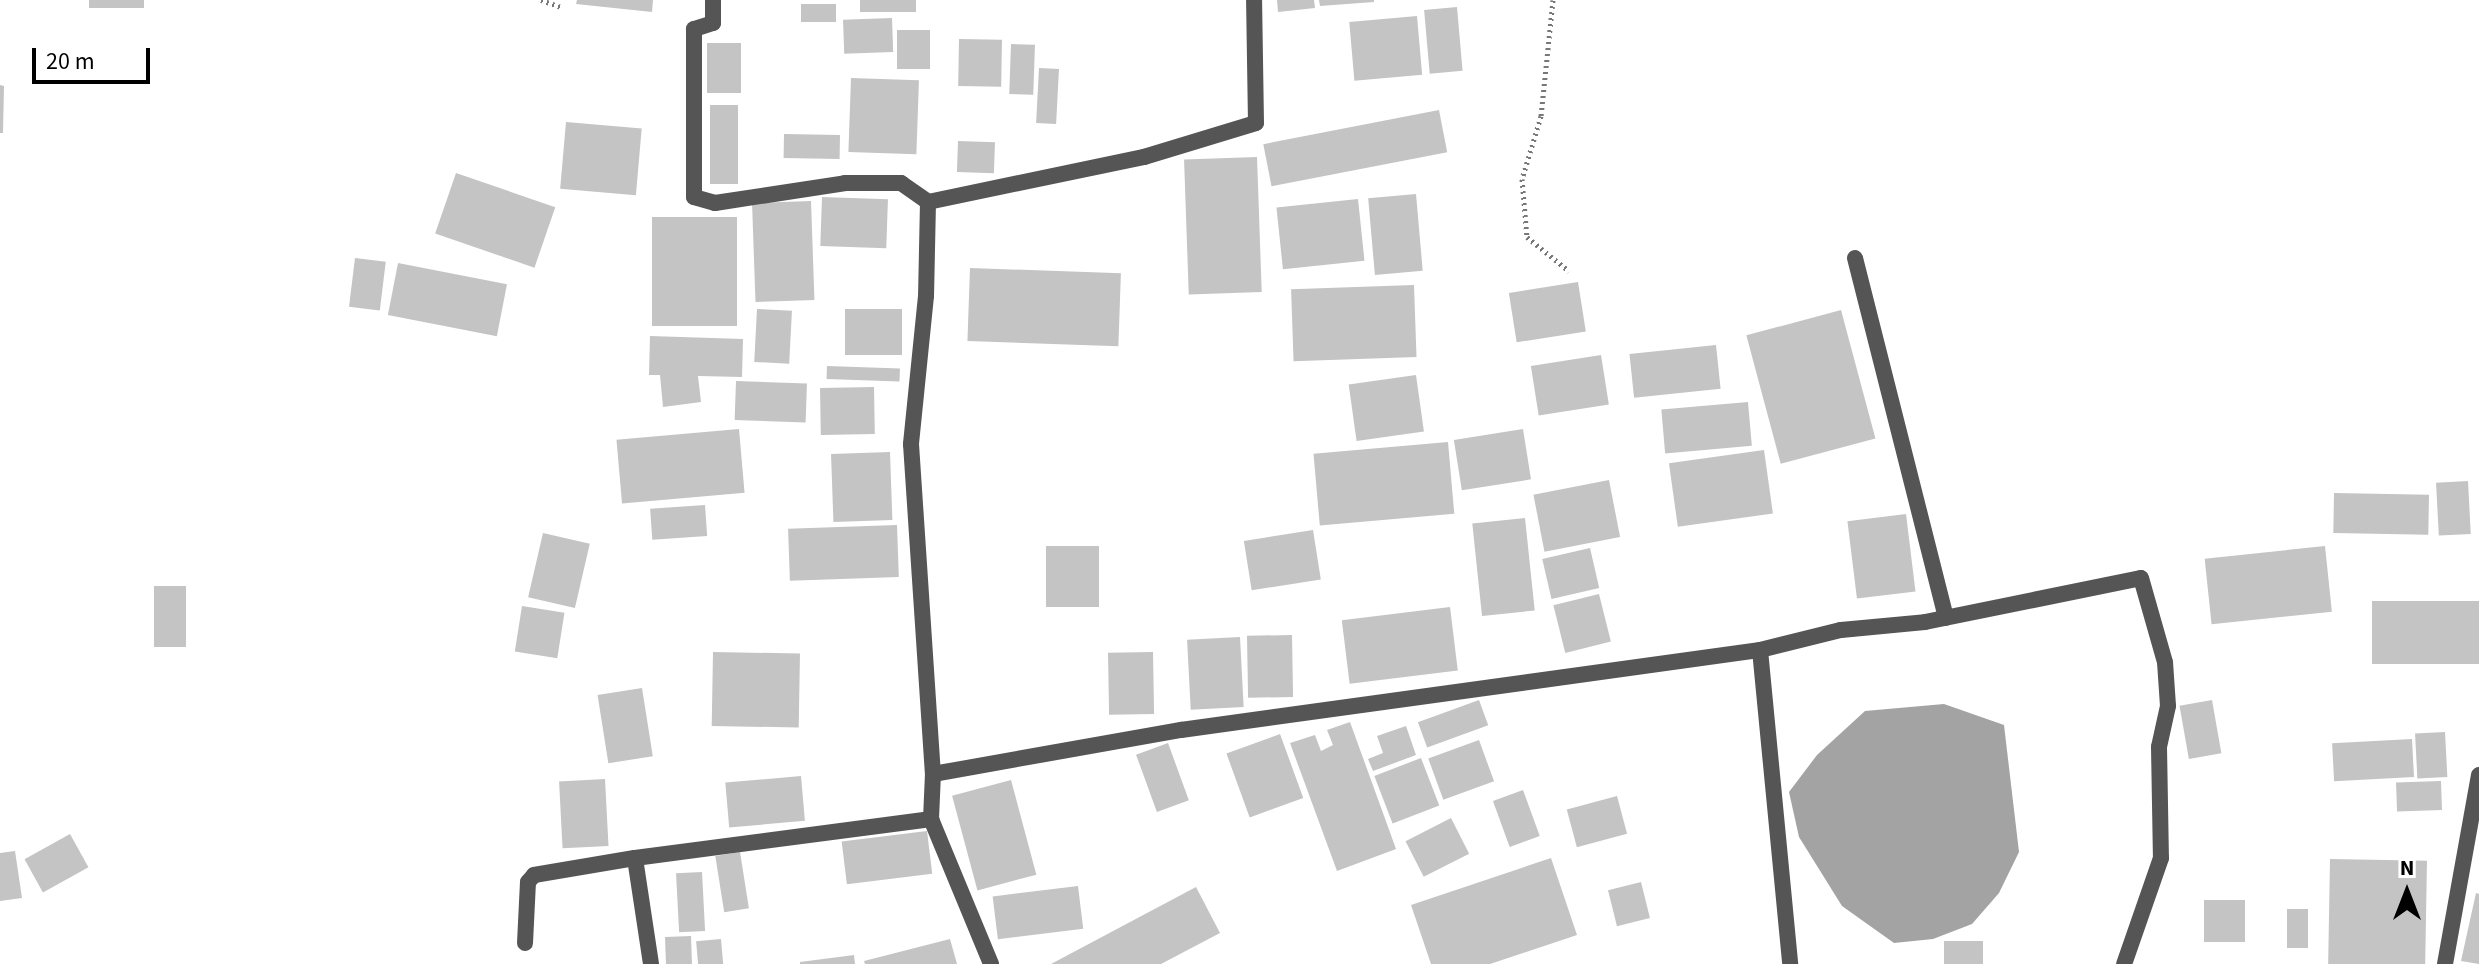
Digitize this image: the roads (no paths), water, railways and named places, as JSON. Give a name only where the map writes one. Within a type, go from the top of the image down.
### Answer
[{"type":"street","points":[[713,0],[713,23],[694,29],[694,197],[715,203],[845,183],[901,183],[928,202],[1144,157],[1256,123],[1254,0]]},
{"type":"street","points":[[928,202],[926,296],[911,444],[933,774],[931,819],[991,964]]},
{"type":"street","points":[[1855,258],[1946,618]]},
{"type":"street","points":[[933,774],[1181,730],[1760,650],[1841,630],[1946,618],[2141,578],[2165,662],[2168,706],[2159,747],[2161,858],[2124,964]]},
{"type":"street","points":[[1760,650],[1790,964]]},
{"type":"street","points":[[2445,964],[2479,775]]},
{"type":"street","points":[[525,943],[528,882],[534,875],[635,858],[931,819]]},
{"type":"street","points":[[635,858],[651,964]]}]
